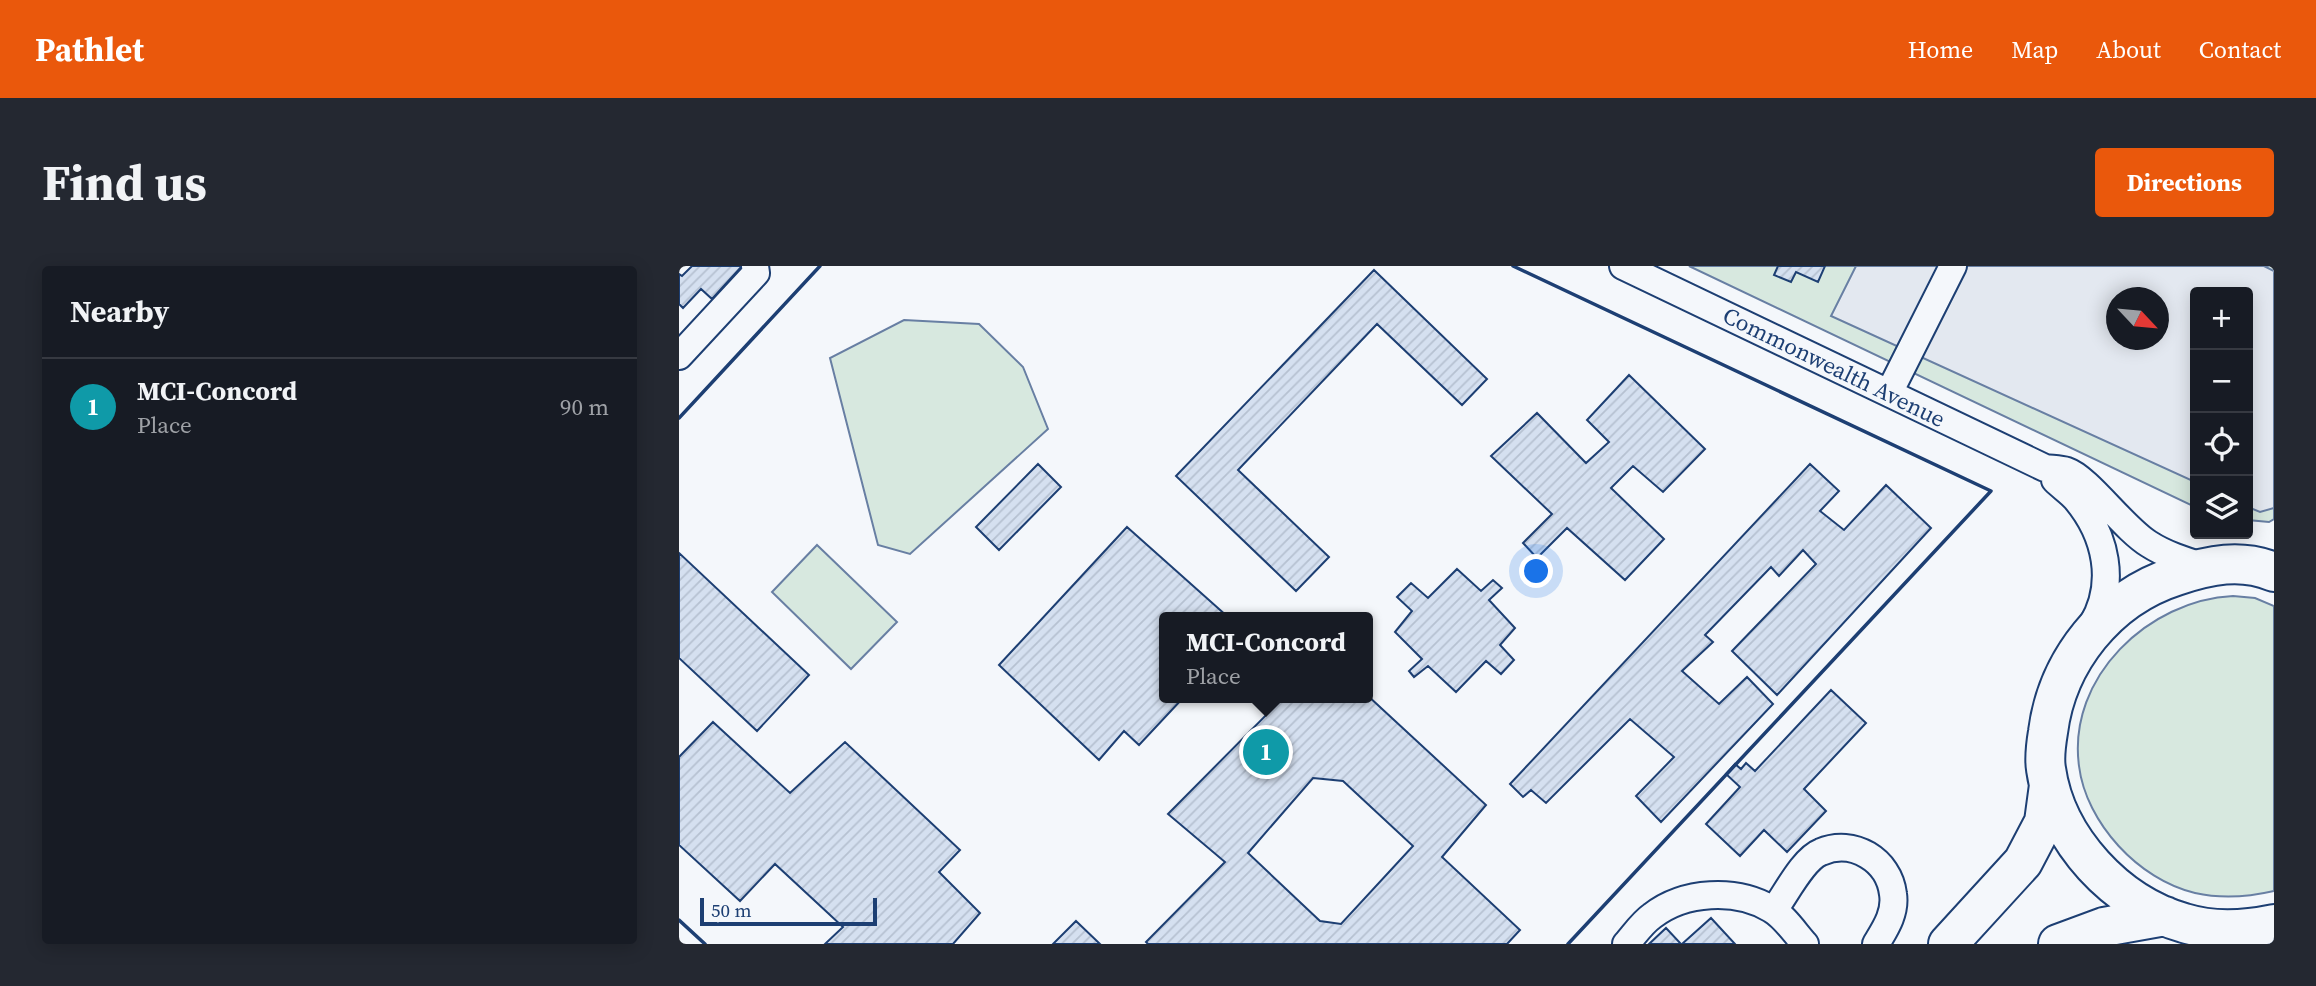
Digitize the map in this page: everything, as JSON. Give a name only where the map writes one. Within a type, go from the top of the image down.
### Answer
[{"type":"highway","points":[[2270,566],[2234,564],[2205,567],[2164,579],[2138,593],[2097,626],[2078,648],[2064,672],[2049,721],[2045,766],[2061,816],[2074,840],[2090,862],[2132,899],[2186,924],[2246,937],[2274,924]]},
{"type":"highway","points":[[1948,944],[2023,862],[2044,822],[2049,785]]},
{"type":"highway","points":[[2058,944],[2104,927],[2165,916]]},
{"type":"street","points":[[679,356],[756,273],[755,266]]},
{"type":"street","name":"Commonwealth Avenue","points":[[1623,266],[2045,468],[2068,471],[2083,482],[2120,522],[2148,544],[2176,558],[2205,567]]},
{"type":"street","points":[[1889,393],[1953,266]]},
{"type":"street","name":"Commonwealth Avenue","points":[[2045,468],[2075,498],[2101,544],[2106,562],[2107,589],[2102,608],[2078,648]]},
{"type":"street","points":[[1774,910],[1801,870],[1818,852],[1844,848],[1862,852],[1878,861],[1888,876],[1894,896],[1891,920],[1876,944]]},
{"type":"street","points":[[1626,944],[1651,916],[1679,899],[1716,894],[1751,899],[1774,910],[1805,944]]},
{"type":"shaded area","points":[[1689,266],[2274,266],[2274,519],[2269,522],[2253,520],[2253,287],[2190,287],[2190,505]]},
{"type":"shaded area","points":[[1856,266],[2264,266],[2274,271],[2274,508],[2260,512],[2253,509],[2253,287],[2190,287],[2190,480],[1831,316]]},
{"type":"shaded area","points":[[904,320],[979,324],[1023,367],[1048,429],[910,554],[878,545],[830,358]]},
{"type":"shaded area","points":[[817,545],[897,622],[851,669],[772,592]]},
{"type":"shaded area","points":[[2233,596],[2255,598],[2274,606],[2274,891],[2225,897],[2195,893],[2174,886],[2154,876],[2119,846],[2092,808],[2084,787],[2079,766],[2079,733],[2086,702],[2100,674],[2120,649],[2144,628],[2172,612],[2202,601]]},
{"type":"building","points":[[692,266],[742,266],[712,299],[701,289],[683,308],[679,304],[679,274],[682,276]]},
{"type":"building","points":[[1778,266],[1825,266],[1818,282],[1796,272],[1791,282],[1774,275]]},
{"type":"building","points":[[1374,270],[1487,379],[1462,405],[1377,324],[1238,470],[1329,557],[1296,591],[1176,476]]},
{"type":"building","points":[[1629,375],[1705,449],[1663,492],[1633,466],[1611,488],[1664,539],[1625,580],[1567,528],[1537,558],[1523,543],[1552,514],[1491,456],[1537,413],[1586,463],[1609,442],[1587,420]]},
{"type":"building","points":[[1038,464],[1061,487],[999,550],[976,527]]},
{"type":"building","points":[[1810,464],[1839,491],[1820,511],[1844,530],[1886,485],[1931,528],[1777,695],[1732,651],[1816,564],[1803,550],[1779,576],[1771,567],[1705,635],[1713,642],[1682,671],[1719,704],[1747,677],[1773,704],[1661,822],[1636,796],[1674,757],[1630,719],[1546,803],[1531,790],[1523,797],[1510,784]]},
{"type":"building","points":[[1127,527],[1222,612],[1159,612],[1159,703],[1178,703],[1139,745],[1124,731],[1099,760],[999,665]]},
{"type":"building","points":[[679,553],[809,675],[757,731],[679,658]]},
{"type":"building","points":[[1457,569],[1481,591],[1493,580],[1502,588],[1489,600],[1515,628],[1500,645],[1514,660],[1501,674],[1486,661],[1456,692],[1428,666],[1414,677],[1409,671],[1422,659],[1395,632],[1412,611],[1397,597],[1411,583],[1428,598]]},
{"type":"building","points":[[1831,690],[1866,723],[1804,789],[1826,811],[1787,852],[1764,830],[1740,856],[1706,824],[1740,787],[1726,774],[1735,764],[1741,769],[1746,763],[1755,771]]},
{"type":"building","points":[[1373,701],[1486,805],[1442,857],[1520,930],[1507,944],[1148,944],[1146,942],[1225,862],[1168,814],[1278,703],[1373,703]],"holes":[[[1313,778],[1343,781],[1413,846],[1341,924],[1320,921],[1248,853]]]},
{"type":"building","points":[[713,722],[790,793],[845,742],[960,850],[939,872],[980,913],[953,944],[825,944],[843,927],[775,864],[740,901],[679,845],[679,757]]},
{"type":"building","points":[[1711,918],[1735,944],[1682,944]]},
{"type":"building","points":[[1076,921],[1100,944],[1053,944]]},
{"type":"building","points":[[1666,928],[1681,944],[1649,944]]},
{"type":"wall","points":[[679,418],[820,266]]},
{"type":"wall","points":[[1513,266],[1991,491],[1568,944]]},
{"type":"wall","points":[[679,920],[705,944]]},
{"type":"place","name":"MCI-Concord","points":[[1266,752]]}]
